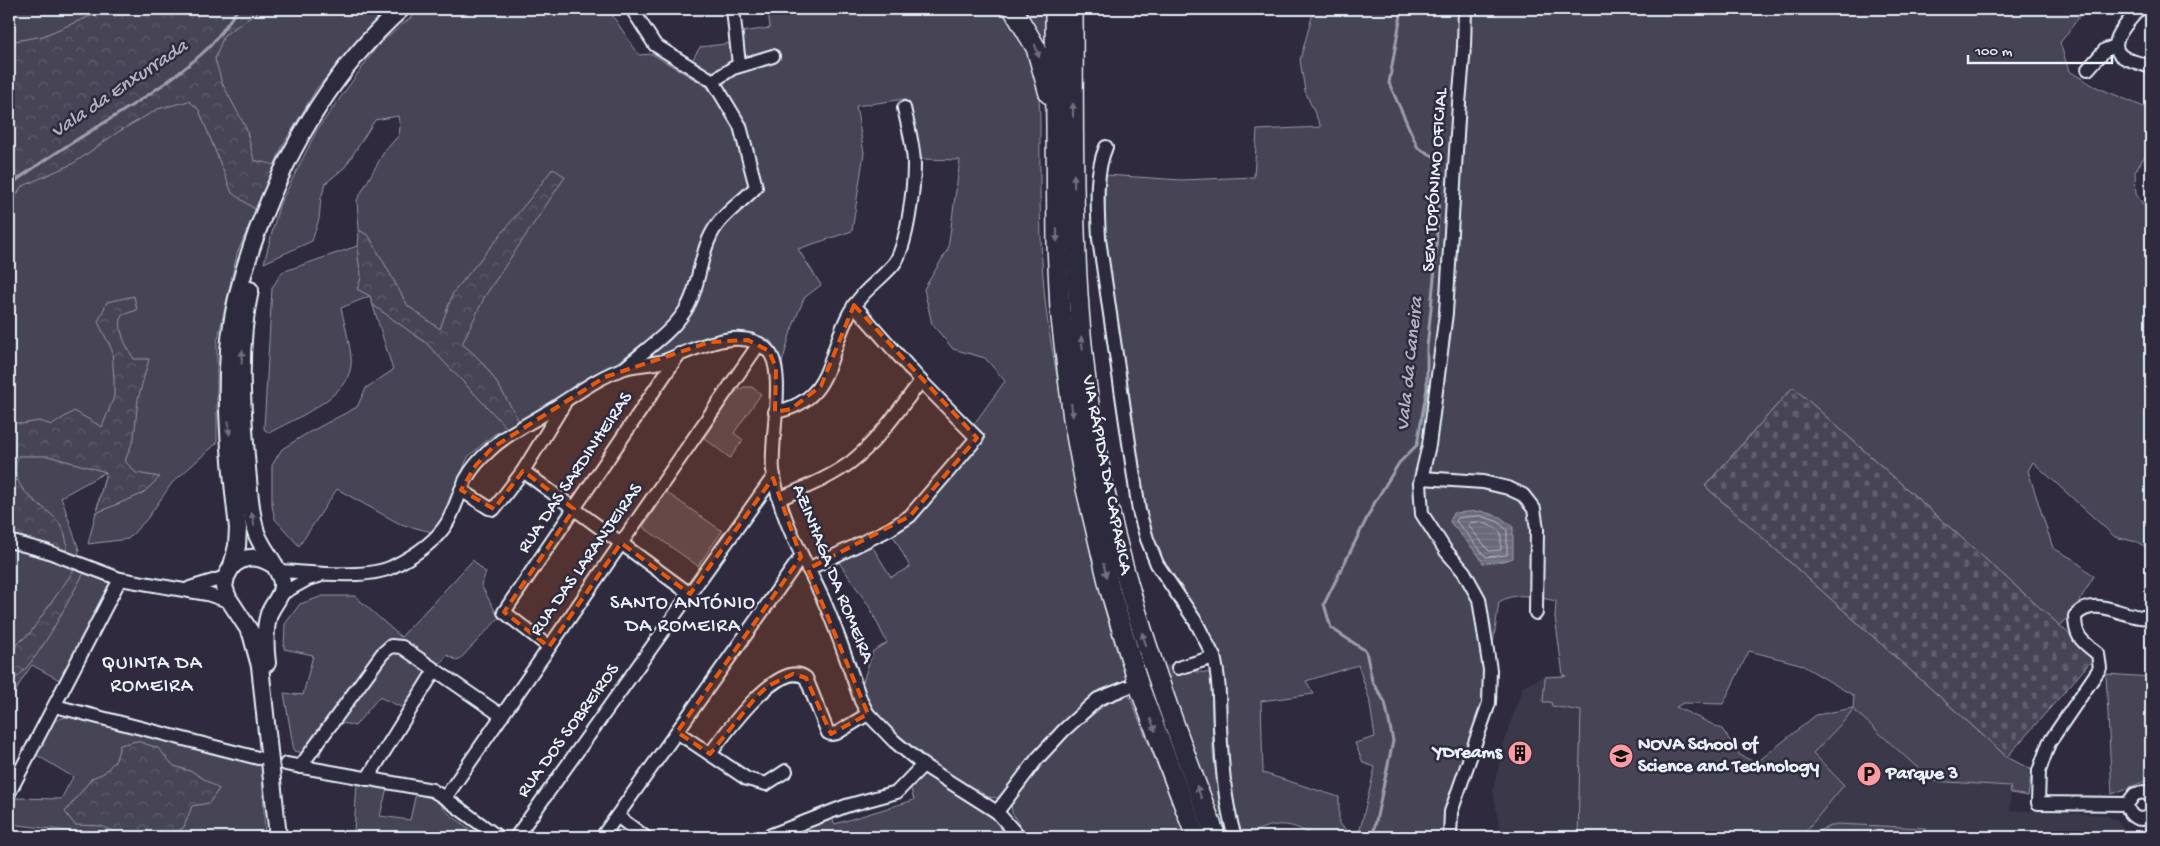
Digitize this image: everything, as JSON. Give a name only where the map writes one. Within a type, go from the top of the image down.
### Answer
[{"type":"highway","points":[[1013,9],[1036,48],[1055,116]]},
{"type":"highway","name":"VIA RÁPIDA DA CAPARICA","points":[[1055,9],[1057,245],[1060,310],[1073,419],[1086,489],[1110,590],[1139,686],[1196,837]]},
{"type":"highway","name":"VIA RÁPIDA DA CAPARICA","points":[[1073,9],[1073,150],[1078,309],[1091,418],[1104,486],[1128,588],[1159,686],[1216,837]]},
{"type":"highway","points":[[1073,38],[1077,9]]},
{"type":"main road","points":[[278,837],[260,666],[251,634],[224,587],[237,546],[238,528],[228,414],[229,349],[234,314],[249,254],[273,192],[302,131],[340,75],[372,37],[401,9]]},
{"type":"main road","points":[[285,837],[265,649],[271,608],[281,594],[282,583],[256,533],[250,500],[244,436],[241,370],[243,332],[255,265],[275,202],[296,155],[320,114],[351,71],[381,37],[411,9]]},
{"type":"main road","points":[[229,572],[239,561],[254,557],[263,558],[275,568]]},
{"type":"main road","points":[[233,605],[250,614],[261,613],[271,608]]},
{"type":"street","points":[[625,368],[675,324],[686,310],[694,292],[709,240],[717,224],[756,187],[740,126],[712,81],[655,45],[632,9]]},
{"type":"street","points":[[733,9],[739,65]]},
{"type":"street","name":"SEM TOPÓNIMO OFICIAL","points":[[1450,837],[1451,812],[1459,793],[1473,745],[1488,709],[1490,670],[1479,599],[1464,572],[1446,551],[1422,514],[1422,478],[1429,445],[1446,313],[1465,9]]},
{"type":"street","points":[[2139,9],[2118,35],[2116,46],[2119,53],[2125,58],[2151,66]]},
{"type":"street","points":[[2088,69],[2104,50],[2116,46]]},
{"type":"street","points":[[712,81],[739,65],[773,56]]},
{"type":"street","points":[[775,412],[791,409],[800,404],[821,386],[838,338],[854,305],[870,285],[894,265],[900,254],[908,221],[914,165],[904,108]]},
{"type":"street","points":[[1106,146],[1102,156],[1097,197],[1099,238],[1139,511],[1157,564],[1196,622],[1214,657],[1219,674],[1222,764],[1230,822],[1235,837]]},
{"type":"street","points":[[808,569],[890,529],[910,516],[977,438],[921,381],[854,305]]},
{"type":"street","points":[[275,568],[365,574],[383,570],[422,549],[441,532],[448,521],[461,490],[476,465],[492,448],[506,437],[605,377],[625,368],[654,364],[702,345],[729,340],[748,340],[759,344]]},
{"type":"street","name":"AZINHAGA DA ROMEIRA","points":[[759,344],[769,351],[776,368],[772,454],[779,499],[801,557],[823,600],[861,701],[868,714],[894,741],[923,765],[997,812],[1019,837]]},
{"type":"street","name":"RUA DAS LARANJEIRAS","points":[[445,798],[759,344]]},
{"type":"street","name":"RUA DAS SARDINHEIRAS","points":[[549,647],[504,612],[679,354]]},
{"type":"street","points":[[779,499],[818,481],[850,463],[886,425],[921,381]]},
{"type":"street","points":[[461,490],[494,509],[523,471],[565,402]]},
{"type":"street","points":[[523,471],[690,594]]},
{"type":"street","name":"RUA DOS SOBREIROS","points":[[516,837],[774,476]]},
{"type":"street","points":[[1422,478],[1483,482],[1508,488],[1523,495],[1534,509],[1537,529],[1536,613]]},
{"type":"street","points":[[9,540],[46,551],[120,579],[207,594],[233,605]]},
{"type":"street","points":[[602,837],[801,557]]},
{"type":"street","points":[[181,589],[208,584],[229,572]]},
{"type":"street","points":[[281,594],[308,579],[340,573]]},
{"type":"street","points":[[9,793],[120,579]]},
{"type":"street","points":[[2128,804],[2038,802],[2039,771],[2049,743],[2100,668],[2098,654],[2081,640],[2075,630],[2075,616],[2082,608],[2094,606],[2147,618],[2151,617]]},
{"type":"street","points":[[300,767],[388,648],[395,645],[402,647],[502,716]]},
{"type":"street","points":[[1178,668],[1214,657]]},
{"type":"street","points":[[367,779],[435,670]]},
{"type":"street","points":[[710,754],[756,697],[768,686],[794,674],[800,674],[806,678],[828,733],[837,733],[868,714]]},
{"type":"street","points":[[997,812],[1037,759],[1064,730],[1098,699],[1128,687]]},
{"type":"street","points":[[55,706],[258,758]]},
{"type":"street","points":[[677,732],[747,779],[759,783],[770,783],[786,771]]},
{"type":"street","points":[[286,764],[432,790],[498,837]]},
{"type":"street","points":[[766,837],[846,806],[897,792],[923,765]]},
{"type":"street","points":[[2151,796],[2139,792],[2131,796],[2128,804],[2130,813],[2137,819],[2146,819],[2151,815]]},
{"type":"street","points":[[617,816],[645,837]]},
{"type":"highlighted area","points":[[854,305],[977,438],[910,516],[808,569],[868,714],[831,734],[806,678],[793,674],[768,686],[756,697],[710,754],[677,732],[801,557],[773,478],[690,594],[621,543],[549,647],[504,612],[574,509],[523,471],[494,509],[461,490],[476,465],[492,448],[605,377],[710,342],[748,340],[769,351],[776,368],[775,412],[791,409],[821,386]]},
{"type":"shaded area","name":"NOVA School of Science and Technology","points":[[1547,675],[1575,676],[1756,763],[1816,715],[1853,708],[1932,781],[2011,786],[2010,810],[2106,815],[2116,820],[2125,829],[2151,830],[2151,837],[1501,837],[1493,789],[1505,738],[1523,686]]},
{"type":"green space","points":[[9,9],[387,9],[317,88],[283,145],[237,254],[217,343],[217,443],[172,483],[147,519],[128,539],[88,544],[106,472],[61,497],[79,550],[78,559],[9,536]]},
{"type":"green space","points":[[121,9],[263,9],[224,35],[215,59],[222,83],[246,128],[254,160],[275,165],[256,210],[232,193],[199,110],[189,101],[158,109],[118,132],[74,163],[21,187],[12,204],[15,221],[9,220],[9,42],[43,36],[95,14]]},
{"type":"green space","points":[[421,9],[608,9],[639,55],[652,54],[707,87],[732,121],[749,182],[742,196],[703,240],[682,307],[668,326],[598,376],[561,399],[493,435],[468,457],[436,533],[400,524],[337,489],[299,546],[275,519],[272,506],[272,465],[282,449],[357,407],[366,388],[393,370],[370,296],[341,308],[351,354],[351,366],[347,377],[330,398],[269,433],[264,429],[272,288],[282,272],[360,245],[357,200],[384,152],[399,135],[398,116],[375,120],[345,167],[326,183],[321,198],[319,219],[312,241],[264,263],[279,206],[317,130],[379,44]]},
{"type":"green space","points":[[768,9],[1004,9],[1022,38],[1034,70],[1040,108],[1040,212],[1044,291],[1049,331],[1072,464],[1090,552],[1113,638],[1127,681],[1096,692],[1059,726],[1011,787],[997,798],[978,796],[890,729],[871,709],[861,688],[873,651],[887,643],[869,606],[838,561],[872,546],[891,577],[910,567],[892,533],[916,520],[985,435],[974,424],[1005,381],[985,358],[953,349],[932,324],[924,289],[948,249],[960,160],[921,159],[905,99],[856,106],[864,153],[852,231],[798,249],[821,285],[804,298],[791,331],[782,363],[771,341],[753,333],[733,333],[649,360],[646,354],[669,338],[708,259],[718,232],[750,202],[760,178],[723,85],[724,79],[772,50],[750,56],[746,55],[743,52],[741,32],[770,28]]},
{"type":"green space","points":[[1019,9],[1044,9],[1045,48]]},
{"type":"green space","points":[[1314,9],[2085,9],[2060,43],[2069,71],[2094,86],[2151,110],[2151,146],[2135,172],[2136,194],[2151,216],[2151,550],[2137,542],[2115,537],[2033,462],[2028,471],[2053,548],[2073,559],[2094,576],[2072,613],[2060,626],[1793,387],[1705,486],[2007,757],[2032,770],[2028,796],[2011,793],[2010,786],[1932,781],[1853,709],[1813,753],[1844,785],[1801,837],[1578,837],[1581,711],[1552,706],[1551,702],[1543,702],[1545,677],[1566,676],[1563,675],[1555,617],[1556,601],[1520,596],[1499,602],[1492,652],[1497,698],[1475,747],[1461,800],[1456,837],[1314,837],[1301,829],[1287,825],[1273,825],[1248,836],[1240,837],[1232,807],[1223,666],[1207,628],[1170,573],[1151,536],[1104,245],[1106,175],[1181,180],[1254,177],[1257,130],[1321,127],[1305,91],[1300,60]],"holes":[[[1749,651],[1800,664],[1854,696],[1853,708],[1816,715],[1756,763],[1740,755],[1722,729],[1676,707],[1683,703],[1723,704]],[[1358,665],[1369,698],[1375,737],[1355,743],[1363,763],[1375,767],[1360,830],[1349,832],[1339,824],[1339,797],[1263,773],[1261,701],[1314,694],[1306,681]]]},
{"type":"green space","points":[[733,43],[733,61],[723,69],[718,71],[707,70],[691,62],[700,47]]},
{"type":"green space","points":[[553,168],[565,177],[485,296],[462,344],[487,369],[519,421],[507,428],[426,343],[373,305],[370,296],[357,289],[361,277],[358,255],[359,230],[369,236],[408,306],[440,329],[453,293]]},
{"type":"green space","points":[[134,296],[137,310],[122,315],[121,332],[134,359],[149,359],[138,399],[134,438],[125,461],[136,473],[160,477],[142,494],[96,513],[106,472],[48,456],[18,456],[16,471],[19,483],[62,527],[66,541],[66,555],[9,536],[9,421],[21,424],[39,421],[52,425],[74,411],[102,427],[114,397],[114,380],[112,350],[98,322],[107,302]]},
{"type":"green space","points":[[744,387],[752,387],[761,394],[734,433],[743,440],[730,458],[704,438],[734,393]]},
{"type":"green space","points":[[1793,387],[2095,657],[2007,757],[1705,486]]},
{"type":"green space","points":[[666,492],[722,531],[698,566],[643,527]]},
{"type":"green space","points":[[9,543],[114,581],[63,682],[32,665],[21,681],[9,705]]},
{"type":"green space","points":[[473,560],[486,573],[481,585],[499,618],[458,661],[447,655],[435,670],[410,711],[379,697],[355,726],[338,722],[325,732],[320,756],[294,751],[284,693],[303,695],[313,655],[284,649],[285,624],[300,604],[323,596],[355,596],[401,637]]},
{"type":"green space","points":[[74,570],[84,573],[51,633],[20,675],[9,683],[9,651],[30,633]]},
{"type":"green space","points":[[1187,671],[1211,673],[1213,754],[1221,807],[1231,837],[1225,837],[1166,678]]},
{"type":"green space","points":[[2106,674],[2151,677],[2151,779],[2112,794]]},
{"type":"green space","points":[[1129,695],[1186,837],[1027,837],[1012,813],[1011,801],[1051,749],[1106,704]]},
{"type":"green space","points":[[75,716],[221,756],[262,764],[265,837],[121,837],[9,824],[9,803],[16,798],[61,799],[73,777],[35,754],[45,732],[53,723],[58,719]]},
{"type":"green space","points":[[137,741],[158,748],[174,766],[193,772],[219,789],[209,803],[192,806],[184,827],[170,837],[127,837],[101,826],[75,825],[65,812],[92,778],[104,773],[116,760],[120,745]]},
{"type":"green space","points":[[925,772],[1007,828],[1012,837],[787,837],[831,817],[835,824],[914,800],[910,786]]},
{"type":"green space","points":[[357,782],[387,788],[380,816],[410,820],[416,793],[433,797],[448,813],[481,837],[352,837],[354,832]]},
{"type":"green space","points":[[1836,824],[1925,828],[1924,837],[1813,837],[1818,831]]},
{"type":"water","points":[[1481,511],[1500,517],[1513,527],[1513,558],[1483,563],[1450,522],[1453,513]]},
{"type":"waterway","name":"Vala da Enxurrada","points":[[9,186],[57,152],[133,105],[182,70],[210,46],[238,9]]},
{"type":"waterway","name":"Vala da Caneira","points":[[1377,837],[1373,835],[1393,741],[1385,702],[1372,681],[1366,651],[1331,628],[1324,604],[1375,502],[1399,463],[1417,445],[1427,388],[1427,348],[1435,268],[1441,160],[1418,148],[1389,83],[1402,9]]},
{"type":"tunnel","points":[[1151,678],[1178,668]]},
{"type":"place","name":"YDreams","points":[[1520,753]]},
{"type":"place","name":"NOVA School of Science and Technology","points":[[1621,756]]},
{"type":"place","name":"Parque 3","points":[[1869,774]]},
{"type":"district","name":"SANTO ANTÓNIO DA ROMEIRA","points":[[683,616]]},
{"type":"district","name":"QUINTA DA ROMEIRA","points":[[152,676]]}]
